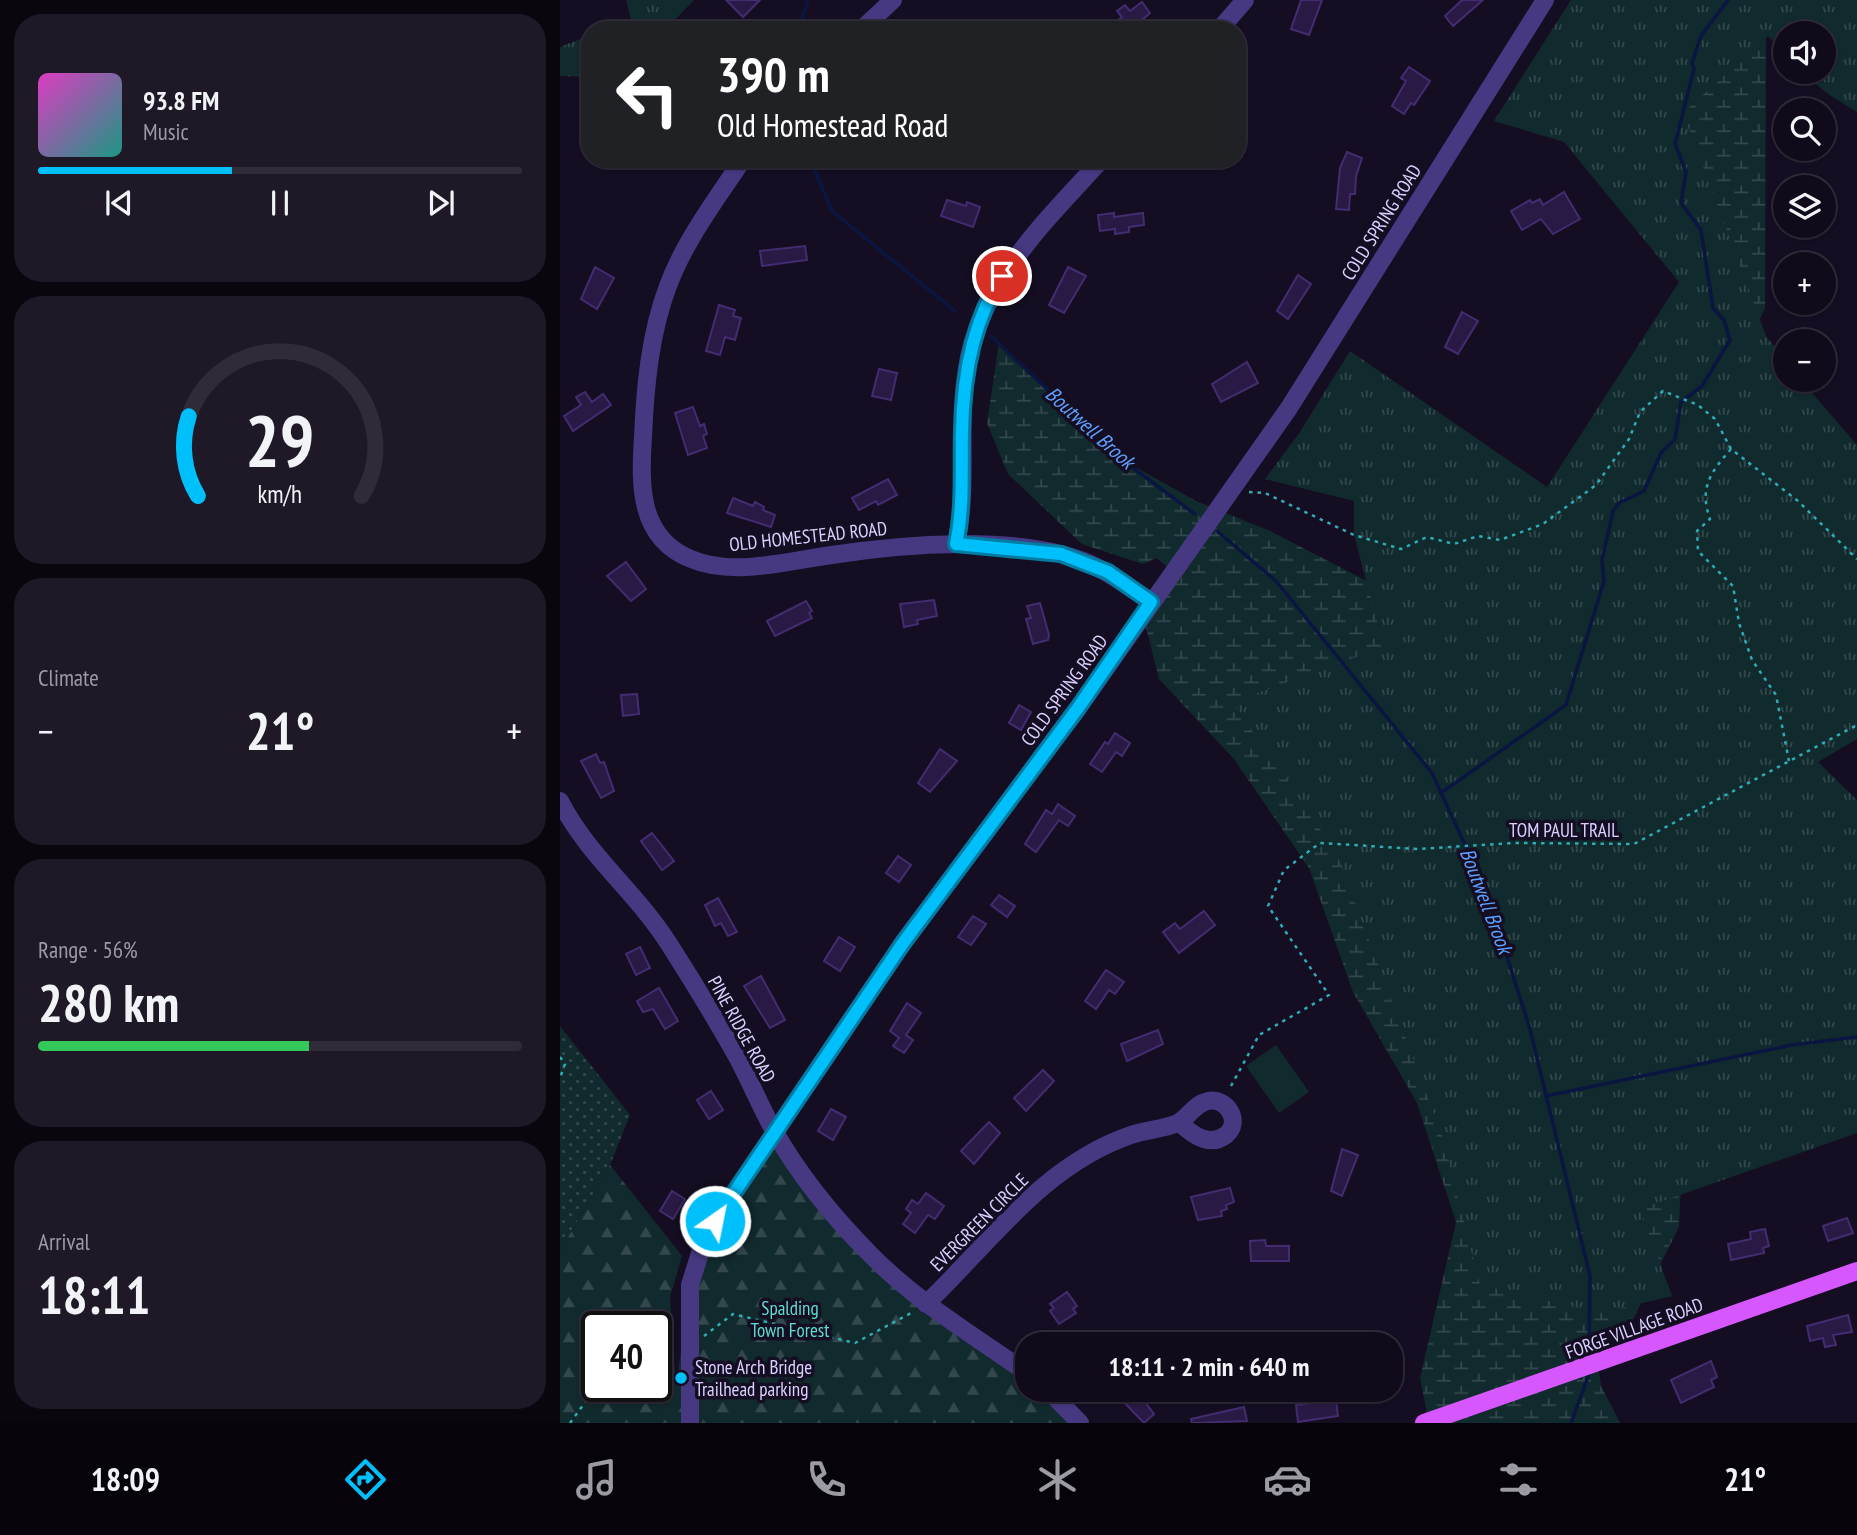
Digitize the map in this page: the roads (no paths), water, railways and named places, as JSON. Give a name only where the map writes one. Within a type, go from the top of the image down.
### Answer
[{"type":"main road","name":"FORGE VILLAGE ROAD","points":[[1424,1423],[1857,1271]]},
{"type":"street","points":[[871,21],[893,0]]},
{"type":"street","points":[[1227,21],[1245,0]]},
{"type":"street","name":"COLD SPRING ROAD","points":[[690,1423],[690,1285],[699,1250],[749,1167],[903,943],[1078,708],[1289,408],[1545,0]]},
{"type":"street","name":"OLD HOMESTEAD ROAD","points":[[737,168],[688,244],[667,287],[653,347],[643,424],[642,494],[651,524],[660,537],[689,559],[730,568],[883,548],[956,544],[1061,554],[1108,572],[1151,602]]},
{"type":"street","points":[[956,544],[962,506],[962,432],[967,367],[981,316],[991,293],[1014,260],[1094,168]]},
{"type":"street","name":"PINE RIDGE ROAD","points":[[560,801],[580,836],[624,890],[648,914],[668,942],[737,1056],[775,1132],[804,1176],[849,1231],[926,1304],[1015,1365]]},
{"type":"street","name":"EVERGREEN CIRCLE","points":[[926,1304],[957,1275],[998,1228],[1063,1171],[1115,1141],[1179,1122]]},
{"type":"street","points":[[1060,1402],[1080,1423]]},
{"type":"waterway","name":"Boutwell Brook","points":[[802,21],[808,0]]},
{"type":"waterway","points":[[1441,793],[1566,705],[1604,581],[1602,560],[1613,511],[1619,503],[1644,491],[1661,453],[1675,439],[1681,402],[1702,386],[1730,340],[1724,320],[1713,308],[1701,230],[1681,203],[1686,172],[1675,144],[1694,69],[1692,63],[1701,36],[1728,0]]},
{"type":"waterway","name":"Boutwell Brook","points":[[814,168],[832,211],[955,311]]},
{"type":"waterway","name":"Boutwell Brook","points":[[991,336],[1121,459],[1195,514]]},
{"type":"waterway","name":"Boutwell Brook","points":[[1217,531],[1276,581],[1432,773],[1485,888],[1530,1029],[1590,1276],[1589,1351]]},
{"type":"waterway","points":[[1546,1096],[1792,1045],[1857,1037]]},
{"type":"waterway","name":"Boutwell Brook","points":[[1571,1423],[1589,1374]]},
{"type":"place","name":"Stone Arch Bridge Trailhead parking","points":[[681,1378]]},
{"type":"park label","name":"Spalding Town Forest","points":[[790,1319]]}]
